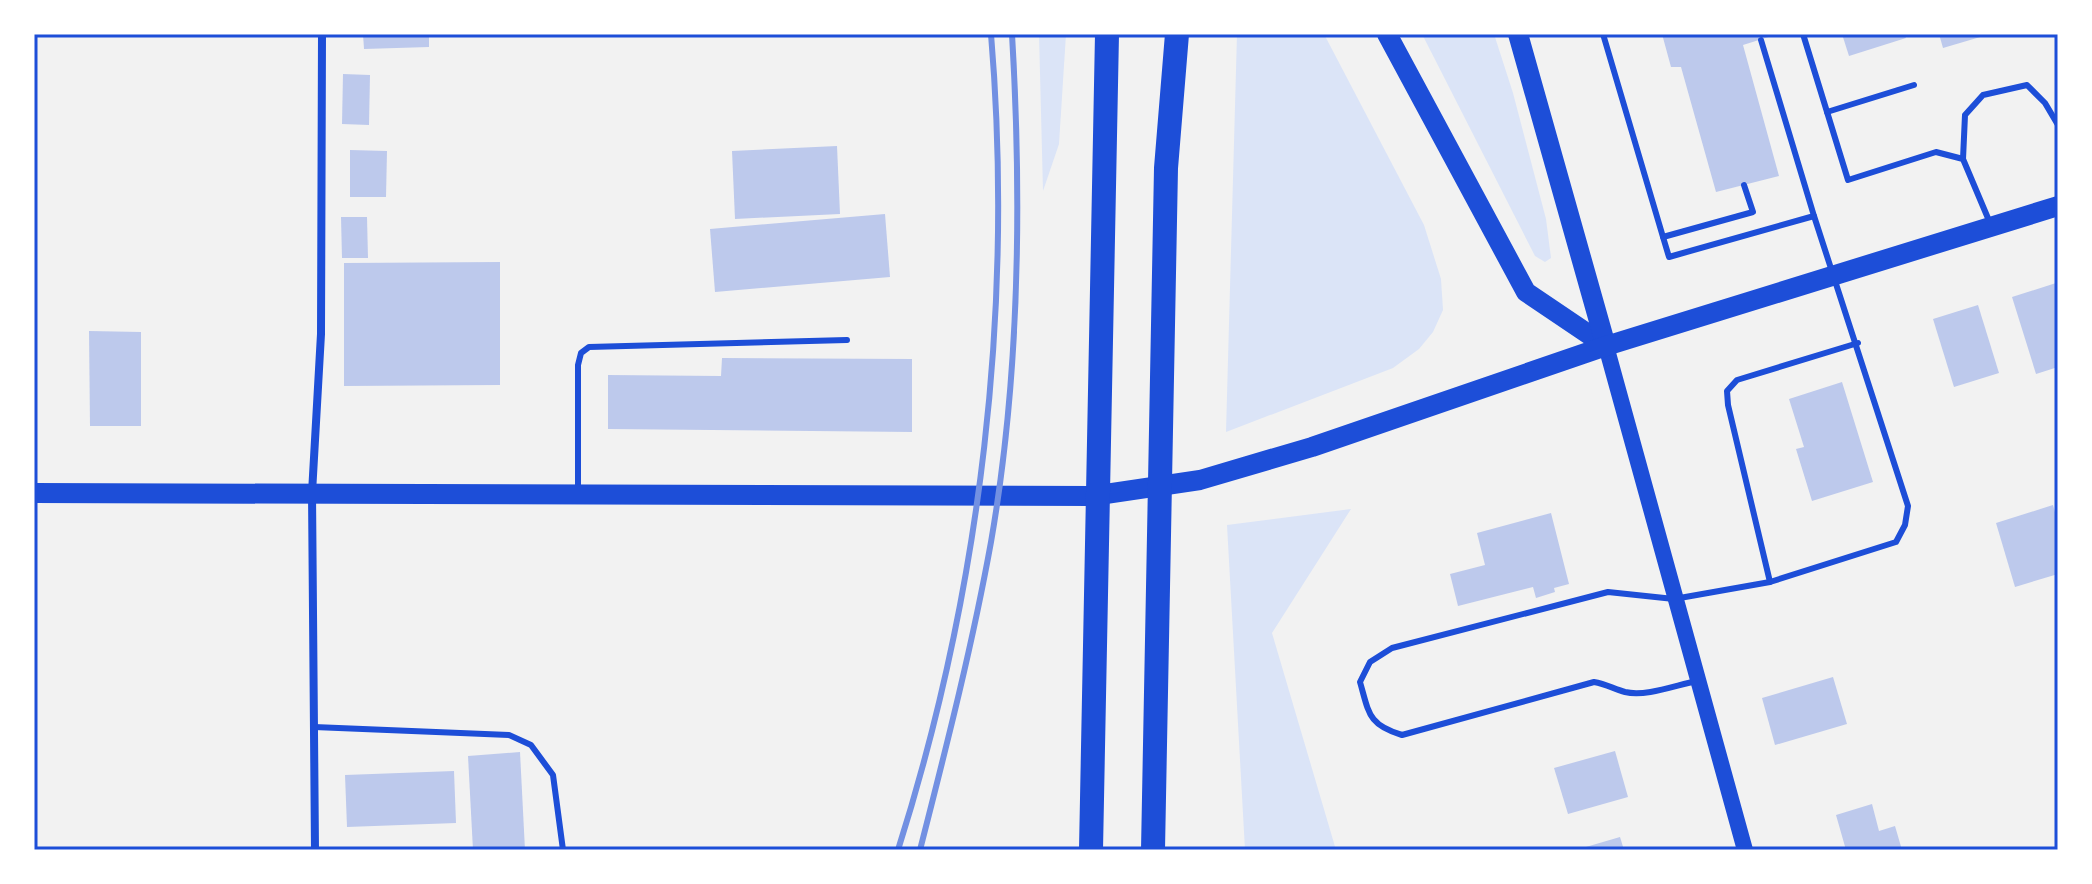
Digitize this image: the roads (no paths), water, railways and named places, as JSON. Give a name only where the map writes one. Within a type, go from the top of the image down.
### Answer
[{"type":"highway","points":[[1091,850],[1107,34]]},
{"type":"highway","points":[[1153,850],[1166,168],[1177,34]]},
{"type":"main road","points":[[1387,34],[1526,292],[1606,346]]},
{"type":"main road","points":[[1518,34],[1745,850]]},
{"type":"main road","points":[[34,493],[1092,496],[1200,480],[1312,447],[1606,346],[2058,206]]},
{"type":"street","points":[[315,850],[312,493],[321,334],[322,34]]},
{"type":"lane","points":[[1603,34],[1669,257],[1814,216]]},
{"type":"lane","points":[[1803,34],[1848,180],[1936,152],[1963,159]]},
{"type":"lane","points":[[1697,681],[1644,692],[1626,692],[1609,684],[1594,682],[1402,735],[1384,730],[1370,718],[1360,682],[1370,662],[1392,648],[1608,592],[1674,599],[1770,582],[1896,542],[1905,525],[1908,506],[1836,275],[1814,216],[1761,40]]},
{"type":"lane","points":[[1827,112],[1914,85]]},
{"type":"lane","points":[[1992,227],[1963,159],[1965,115],[1983,95],[2027,85],[2045,103],[2058,125]]},
{"type":"lane","points":[[1663,237],[1753,212],[1744,185]]},
{"type":"lane","points":[[578,495],[578,365],[581,353],[589,347],[847,340]]},
{"type":"lane","points":[[1770,582],[1727,391],[1737,380],[1858,343]]},
{"type":"lane","points":[[314,727],[509,735],[531,745],[553,775],[563,850]]},
{"type":"railway","points":[[898,850],[927,751],[951,650],[970,549],[984,446],[994,344],[998,240],[997,137],[991,34]]},
{"type":"railway","points":[[920,850],[984,581],[1001,479],[1016,289],[1017,161],[1012,34]]}]
